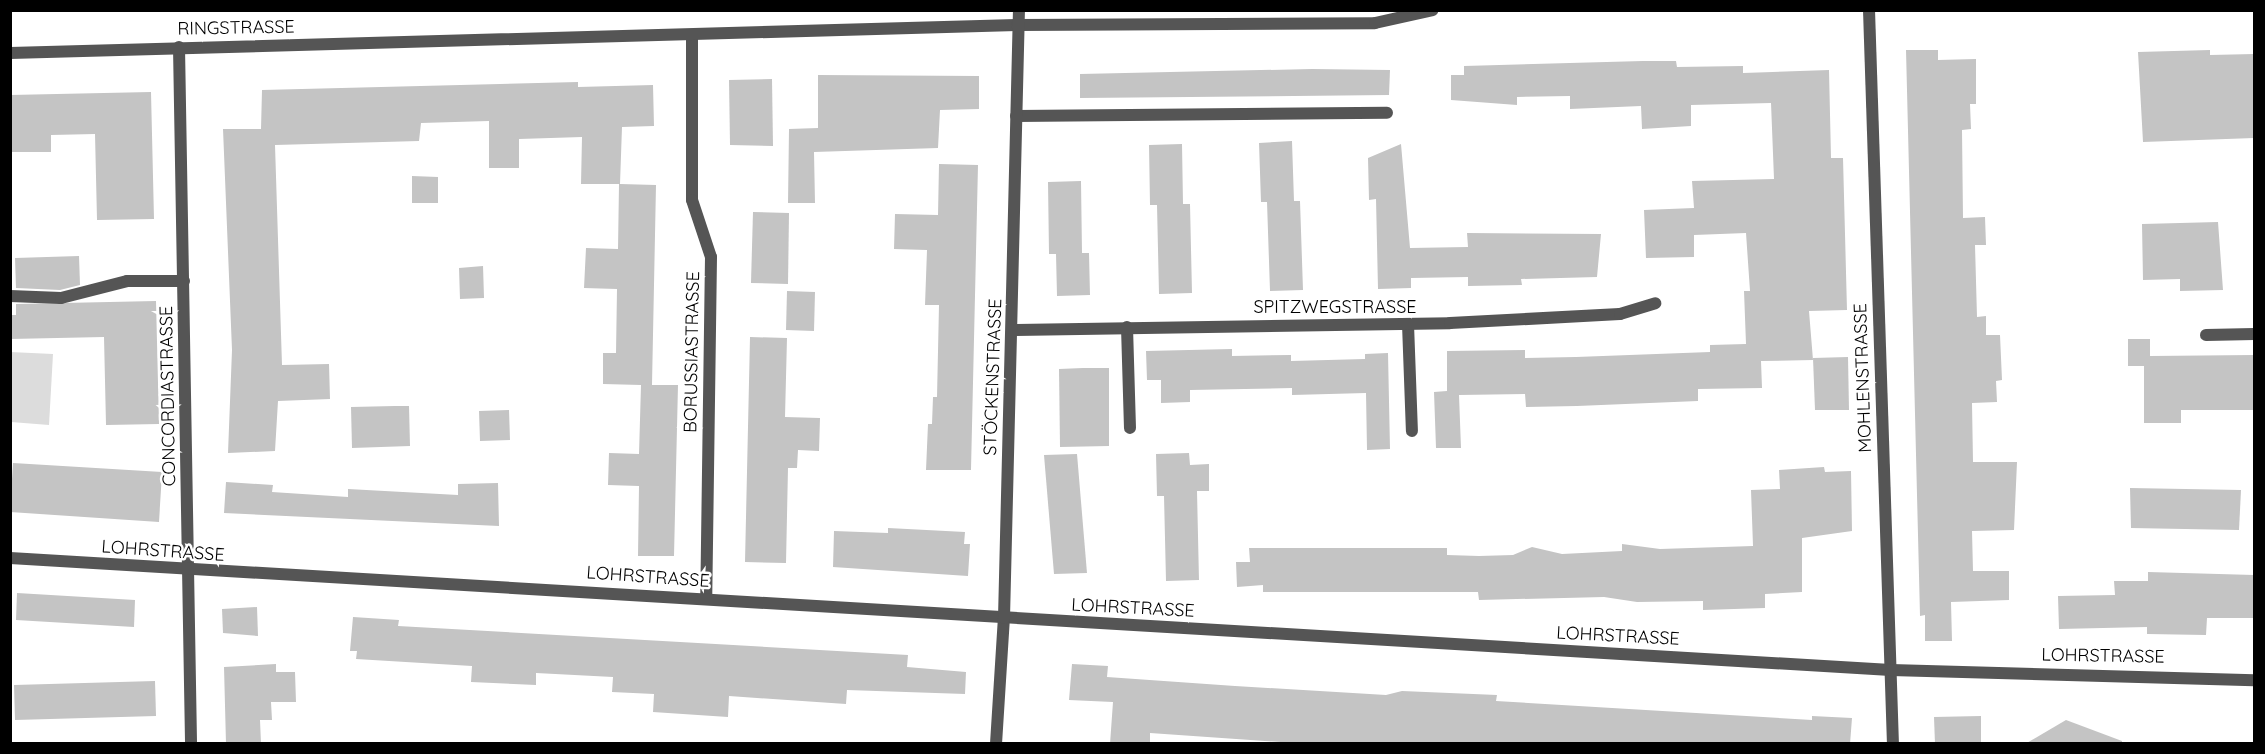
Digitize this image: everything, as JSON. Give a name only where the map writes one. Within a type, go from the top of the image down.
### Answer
[{"type":"street","name":"STÖCKENSTRASSE","points":[[996,744],[1004,618],[1013,330],[1019,10]]},
{"type":"street","name":"RINGSTRASSE","points":[[10,53],[692,36],[1017,25],[1376,23],[1432,10]]},
{"type":"street","name":"MOHLENSTRASSE","points":[[1869,10],[1893,744]]},
{"type":"street","name":"BORUSSIASTRASSE","points":[[692,36],[692,200],[711,257],[705,599]]},
{"type":"street","name":"CONCORDIASTRASSE","points":[[179,47],[190,572],[191,744]]},
{"type":"street","points":[[1016,116],[1387,113]]},
{"type":"street","points":[[10,296],[62,298],[127,281],[184,281]]},
{"type":"street","name":"SPITZWEGSTRASSE","points":[[1013,330],[1408,324],[1620,314],[1656,303]]},
{"type":"street","points":[[1408,324],[1412,431]]},
{"type":"street","points":[[1127,327],[1130,428]]},
{"type":"street","points":[[2206,335],[2254,334]]},
{"type":"street","name":"LOHRSTRASSE","points":[[10,558],[190,572],[705,599],[1891,670],[2254,680]]},
{"type":"shaded area","points":[[10,352],[53,354],[49,425],[11,422]]},
{"type":"building","points":[[1906,50],[1938,50],[1938,60],[1976,59],[1976,104],[1970,104],[1971,129],[1962,130],[1963,218],[1985,217],[1986,245],[1975,245],[1977,317],[1986,316],[1986,335],[2000,335],[2002,380],[1996,381],[1997,402],[1972,403],[1973,462],[2017,462],[2014,530],[1972,531],[1973,571],[2009,571],[2009,600],[1951,602],[1952,641],[1925,641],[1925,615],[1920,616]]},
{"type":"building","points":[[2210,50],[2210,55],[2254,54],[2254,138],[2143,142],[2138,52]]},
{"type":"building","points":[[1676,61],[1677,67],[1743,66],[1743,73],[1829,70],[1831,158],[1843,158],[1847,310],[1809,311],[1813,360],[1761,361],[1762,388],[1698,389],[1698,401],[1577,406],[1526,407],[1525,394],[1459,395],[1461,448],[1436,448],[1434,392],[1447,391],[1447,351],[1525,350],[1525,358],[1576,357],[1710,352],[1710,345],[1746,344],[1744,291],[1750,291],[1746,233],[1694,235],[1694,257],[1646,258],[1644,210],[1694,208],[1692,181],[1774,179],[1771,103],[1691,105],[1691,126],[1642,129],[1641,106],[1570,109],[1570,96],[1517,97],[1517,105],[1451,100],[1451,75],[1464,75],[1464,66]]},
{"type":"building","points":[[1312,69],[1390,70],[1389,95],[1080,98],[1080,74]]},
{"type":"building","points":[[818,75],[979,76],[979,109],[940,110],[938,148],[814,152],[815,203],[788,203],[789,129],[818,128]]},
{"type":"building","points":[[772,79],[773,146],[730,145],[729,80]]},
{"type":"building","points":[[578,82],[578,87],[653,85],[654,126],[622,127],[620,184],[656,185],[652,385],[678,385],[674,556],[638,556],[639,486],[608,485],[609,453],[639,454],[641,385],[603,384],[603,353],[616,353],[617,289],[584,288],[586,248],[618,249],[619,184],[581,184],[582,137],[519,139],[519,168],[489,168],[489,121],[421,123],[419,141],[275,145],[282,365],[329,364],[330,399],[278,401],[275,451],[228,453],[232,350],[223,129],[261,129],[262,90]]},
{"type":"building","points":[[151,92],[154,219],[97,220],[95,134],[51,135],[51,152],[10,152],[10,95]]},
{"type":"building","points":[[1292,141],[1294,201],[1300,201],[1303,290],[1270,291],[1267,202],[1261,202],[1259,143]]},
{"type":"building","points":[[1182,144],[1183,204],[1190,204],[1192,293],[1159,294],[1157,205],[1150,205],[1149,145]]},
{"type":"building","points":[[1401,144],[1410,248],[1468,247],[1467,233],[1601,234],[1597,277],[1521,279],[1522,285],[1468,286],[1468,277],[1411,278],[1411,288],[1378,289],[1376,199],[1369,200],[1368,158]]},
{"type":"building","points":[[939,164],[978,165],[971,470],[926,470],[928,424],[932,424],[933,397],[937,397],[939,305],[925,305],[927,250],[894,249],[895,214],[938,215]]},
{"type":"building","points":[[412,176],[438,177],[438,203],[412,203]]},
{"type":"building","points":[[1081,181],[1082,253],[1089,253],[1090,295],[1057,296],[1056,254],[1049,254],[1048,182]]},
{"type":"building","points":[[753,212],[789,213],[788,284],[751,283]]},
{"type":"building","points":[[2218,222],[2223,290],[2180,291],[2180,279],[2143,280],[2142,224]]},
{"type":"building","points":[[79,256],[80,285],[60,290],[16,288],[15,258]]},
{"type":"building","points":[[483,266],[484,298],[460,299],[459,268]]},
{"type":"building","points":[[787,291],[815,292],[814,331],[786,330]]},
{"type":"building","points":[[156,301],[159,424],[106,425],[104,337],[10,339],[10,315],[16,315],[16,304]]},
{"type":"building","points":[[750,337],[787,338],[785,417],[820,418],[819,451],[798,450],[797,468],[788,468],[786,563],[745,562]]},
{"type":"building","points":[[2128,339],[2150,339],[2150,356],[2254,355],[2254,410],[2181,410],[2181,423],[2144,423],[2144,366],[2128,366]]},
{"type":"building","points":[[1232,349],[1232,356],[1291,355],[1291,361],[1365,359],[1365,354],[1388,353],[1390,449],[1367,450],[1366,393],[1292,395],[1292,388],[1190,390],[1190,402],[1161,403],[1161,380],[1147,380],[1146,351]]},
{"type":"building","points":[[1848,357],[1849,410],[1815,410],[1813,358]]},
{"type":"building","points":[[1109,368],[1109,446],[1060,447],[1059,369]]},
{"type":"building","points":[[409,406],[410,446],[352,448],[351,407]]},
{"type":"building","points":[[509,410],[510,440],[480,441],[479,411]]},
{"type":"building","points":[[1189,453],[1190,465],[1209,464],[1209,491],[1197,491],[1199,580],[1166,581],[1164,496],[1157,496],[1156,454]]},
{"type":"building","points":[[1077,454],[1087,573],[1054,574],[1044,455]]},
{"type":"building","points":[[13,463],[162,472],[159,522],[10,512]]},
{"type":"building","points":[[1824,467],[1825,472],[1851,471],[1852,531],[1802,538],[1802,592],[1765,594],[1765,608],[1703,610],[1703,601],[1637,602],[1604,597],[1479,600],[1478,592],[1263,592],[1263,585],[1237,587],[1236,562],[1250,562],[1249,548],[1447,548],[1447,555],[1479,556],[1513,555],[1532,547],[1562,554],[1622,551],[1622,544],[1660,549],[1753,546],[1751,490],[1780,489],[1779,470]]},
{"type":"building","points":[[226,482],[273,485],[272,492],[348,497],[348,489],[458,495],[458,484],[498,483],[499,526],[224,513]]},
{"type":"building","points":[[2130,488],[2241,490],[2239,530],[2131,528]]},
{"type":"building","points":[[888,528],[965,532],[964,544],[970,544],[968,576],[833,567],[834,531],[888,533]]},
{"type":"building","points":[[2148,572],[2254,575],[2254,618],[2207,618],[2206,635],[2147,634],[2147,627],[2059,629],[2058,596],[2115,595],[2114,581],[2148,581]]},
{"type":"building","points":[[17,593],[135,600],[134,627],[16,620]]},
{"type":"building","points":[[257,607],[258,636],[223,633],[222,609]]},
{"type":"building","points":[[353,617],[399,620],[398,626],[908,655],[907,667],[966,672],[965,694],[847,690],[846,704],[729,696],[728,717],[653,712],[654,694],[612,692],[613,677],[536,673],[536,685],[471,682],[472,666],[356,659],[357,651],[350,651]]},
{"type":"building","points":[[276,664],[276,672],[295,672],[296,702],[271,702],[272,720],[260,720],[261,744],[226,744],[224,667]]},
{"type":"building","points":[[1072,664],[1108,666],[1107,677],[1235,686],[1386,695],[1402,691],[1497,695],[1496,701],[1812,720],[1812,716],[1852,718],[1850,744],[1310,744],[1150,733],[1150,744],[1110,744],[1113,702],[1069,700]]},
{"type":"building","points":[[155,681],[156,716],[15,720],[14,685]]},
{"type":"building","points":[[1981,716],[1981,744],[1935,744],[1934,717]]},
{"type":"building","points":[[2066,720],[2122,741],[2122,744],[2025,744]]}]
